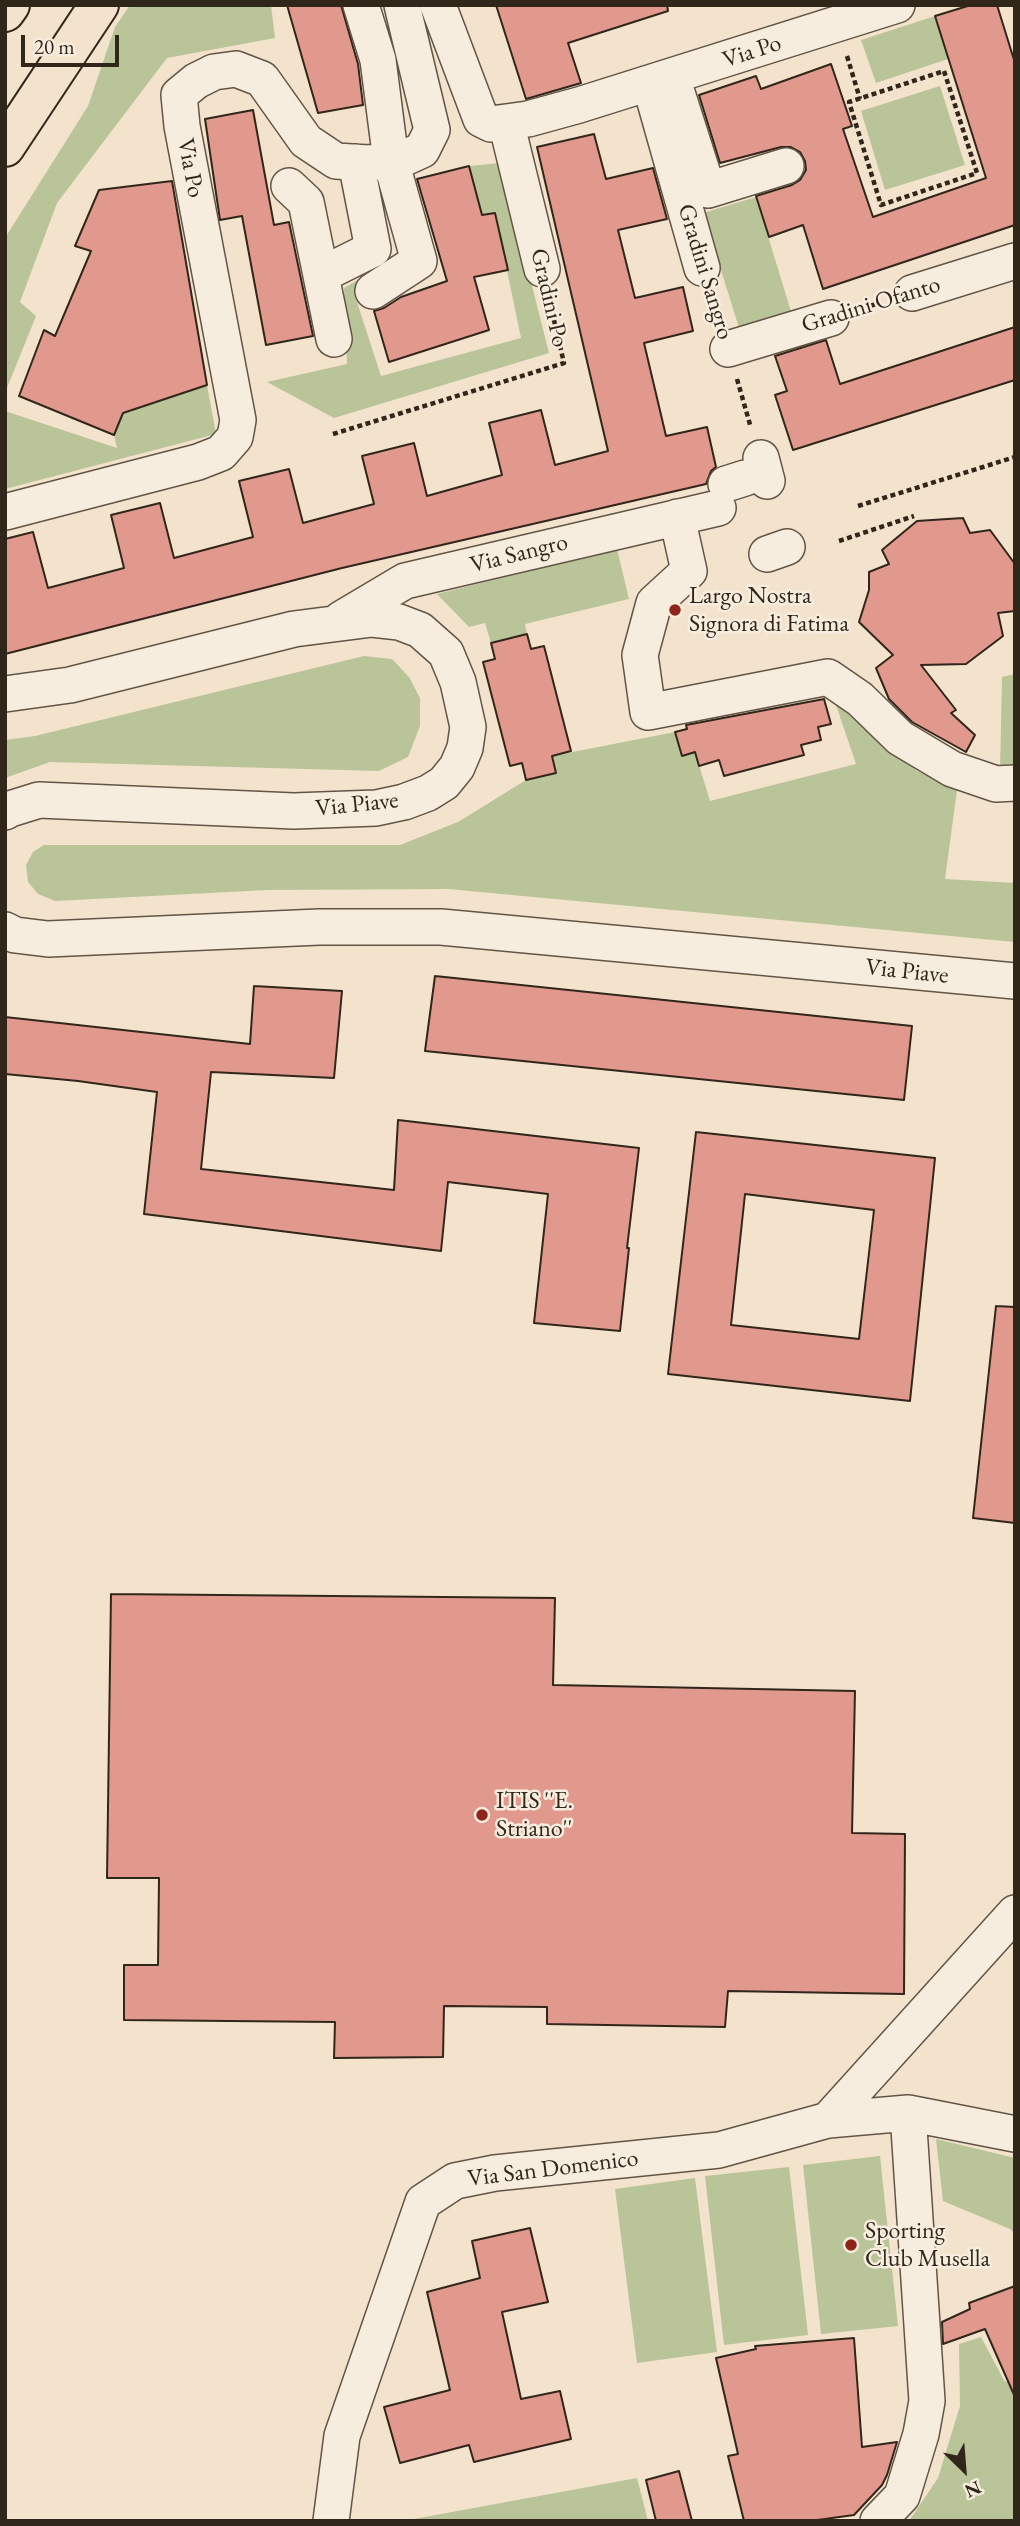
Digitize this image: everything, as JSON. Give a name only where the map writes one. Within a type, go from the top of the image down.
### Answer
[{"type":"highway","points":[[5,12],[10,5]]},
{"type":"highway","points":[[5,147],[99,5]]},
{"type":"street","points":[[361,5],[377,60],[391,161],[419,261],[373,291]]},
{"type":"street","name":"Via Po","points":[[5,512],[198,462],[221,453],[234,436],[238,420],[178,95],[205,76],[236,69],[262,79],[306,141],[336,161],[400,160],[422,150],[432,130],[402,5]]},
{"type":"street","points":[[438,5],[481,118],[491,124],[506,122]]},
{"type":"street","name":"Via Po","points":[[506,122],[528,119],[661,81],[897,5]]},
{"type":"street","points":[[661,81],[708,190],[786,166]]},
{"type":"street","name":"Gradini Sangro","points":[[661,81],[702,268]]},
{"type":"street","name":"Gradini Po","points":[[506,122],[542,269]]},
{"type":"street","points":[[321,275],[373,250],[356,162]]},
{"type":"street","points":[[289,186],[306,202],[334,339]]},
{"type":"street","name":"Gradini Ofanto","points":[[912,293],[1015,261]]},
{"type":"street","name":"Gradini Ofanto","points":[[728,349],[831,318]]},
{"type":"street","name":"Via Sangro","points":[[330,625],[405,581],[677,517],[751,478]]},
{"type":"street","points":[[677,517],[689,571],[654,603],[640,655],[648,712],[828,677],[860,699],[900,738],[952,769],[996,784],[1015,783]]},
{"type":"street","name":"Via Piave","points":[[5,694],[69,685],[294,629],[372,619],[399,622],[420,630],[446,653],[461,692],[468,727],[465,748],[457,767],[444,783],[428,793],[404,802],[376,808],[294,811],[39,800],[5,812]]},
{"type":"street","name":"Via Piave","points":[[5,930],[15,935],[48,939],[319,927],[441,927],[1015,981]]},
{"type":"street","points":[[828,2120],[1015,1913]]},
{"type":"street","points":[[878,2521],[902,2496],[921,2434],[927,2401],[908,2113]]},
{"type":"street","name":"Via San Domenico","points":[[331,2521],[342,2436],[423,2202],[455,2181],[481,2175],[719,2150],[828,2120],[908,2113],[1015,2134]]},
{"type":"path","points":[[837,25],[860,99]]},
{"type":"path","points":[[944,71],[977,173],[881,205],[849,102],[860,99],[944,71]]},
{"type":"path","name":"Gradini Sangro","points":[[702,268],[728,349],[751,478]]},
{"type":"path","name":"Gradini Po","points":[[333,434],[564,363],[542,269]]},
{"type":"path","name":"Gradini Ofanto","points":[[831,318],[912,293]]},
{"type":"path","points":[[858,506],[1015,457]]},
{"type":"path","points":[[839,541],[914,516]]},
{"type":"green space","points":[[130,5],[271,5],[275,38],[167,58],[57,203],[20,302],[36,316],[5,393],[5,238],[88,106],[115,27]]},
{"type":"green space","points":[[935,16],[948,59],[876,83],[861,40]]},
{"type":"green space","points":[[940,86],[965,165],[885,190],[861,111]]},
{"type":"green space","points":[[501,163],[549,353],[334,418],[267,382],[347,364],[344,288],[366,275],[356,299],[381,376],[521,338],[495,213],[482,215],[469,166]]},
{"type":"green space","points":[[756,197],[793,318],[741,334],[703,213]]},
{"type":"green space","points":[[207,385],[216,434],[5,489],[5,411],[117,448],[114,435],[123,413]]},
{"type":"green space","points":[[617,549],[629,599],[525,624],[527,634],[491,643],[485,623],[469,627],[437,594]]},
{"type":"green space","points":[[364,656],[392,659],[409,677],[420,698],[420,726],[408,757],[379,771],[50,762],[5,778],[5,740],[35,736]]},
{"type":"green space","points":[[1015,674],[1015,766],[1000,771],[1002,677]]},
{"type":"green space","points":[[835,702],[917,771],[957,790],[945,879],[1015,883],[1015,942],[448,889],[267,890],[55,901],[38,894],[28,882],[26,865],[33,852],[44,845],[400,845],[458,822],[526,780],[556,773],[552,756],[675,732],[682,755],[695,752],[710,801],[856,764]]},
{"type":"green space","points":[[936,2139],[1015,2158],[1015,2234],[1010,2229],[943,2201]]},
{"type":"green space","name":"Sporting Club Musella","points":[[880,2156],[898,2326],[821,2334],[803,2165]]},
{"type":"green space","points":[[789,2167],[808,2335],[724,2345],[705,2176]]},
{"type":"green space","points":[[695,2178],[717,2352],[637,2363],[615,2189]]},
{"type":"green space","points":[[981,2337],[1005,2382],[1015,2378],[1015,2521],[909,2521],[938,2478],[960,2406],[959,2344]]},
{"type":"green space","points":[[637,2478],[648,2521],[403,2521]]},
{"type":"building","points":[[287,5],[341,5],[358,64],[363,105],[318,113]]},
{"type":"building","points":[[496,5],[667,5],[668,11],[568,43],[581,83],[526,99]]},
{"type":"building","points":[[971,5],[997,5],[1015,63],[1015,225],[823,289],[803,225],[769,237],[756,196],[800,180],[806,170],[800,152],[791,147],[781,147],[720,163],[699,95],[756,76],[761,89],[831,64],[852,126],[843,129],[873,217],[986,178],[935,16]]},
{"type":"building","points":[[253,110],[274,225],[289,222],[313,336],[266,345],[242,216],[220,220],[205,119]]},
{"type":"building","points":[[594,134],[606,179],[653,168],[667,219],[618,230],[635,298],[683,287],[693,331],[644,343],[666,436],[707,427],[716,467],[711,471],[706,484],[342,568],[5,654],[5,539],[33,532],[48,588],[124,568],[111,515],[160,503],[174,558],[253,537],[239,481],[289,469],[303,523],[374,504],[362,456],[414,443],[427,496],[502,475],[489,423],[541,410],[555,465],[608,451],[537,147]]},
{"type":"building","points":[[469,166],[482,215],[495,213],[508,270],[474,277],[489,330],[389,362],[374,311],[401,297],[447,281],[417,179]]},
{"type":"building","points":[[172,181],[207,385],[123,413],[114,435],[19,396],[44,330],[55,336],[91,251],[75,246],[99,190]]},
{"type":"building","points":[[1015,327],[1015,380],[793,450],[775,395],[787,391],[775,356],[826,340],[840,384]]},
{"type":"building","points":[[963,518],[970,533],[990,530],[1015,564],[1015,611],[998,613],[1003,636],[966,664],[921,665],[956,710],[951,713],[975,735],[966,752],[912,722],[889,699],[876,668],[893,655],[859,622],[869,590],[869,572],[889,564],[882,550],[917,521]]},
{"type":"building","points":[[527,634],[531,649],[544,646],[571,751],[552,756],[556,773],[526,780],[522,763],[510,766],[483,662],[495,659],[491,643]]},
{"type":"building","points":[[824,699],[831,724],[818,727],[821,740],[801,745],[804,755],[724,776],[719,760],[699,766],[695,752],[682,756],[675,732],[687,729],[686,725]]},
{"type":"building","points":[[435,976],[912,1026],[904,1100],[425,1051]]},
{"type":"building","points":[[254,986],[342,991],[334,1078],[211,1072],[201,1169],[394,1190],[398,1120],[639,1148],[620,1331],[534,1323],[548,1194],[448,1182],[441,1251],[144,1214],[157,1092],[5,1074],[5,1017],[250,1044]]},
{"type":"building","points":[[696,1132],[935,1158],[910,1401],[668,1374]],"holes":[[[745,1194],[874,1210],[859,1339],[731,1325]]]},
{"type":"building","points":[[996,1306],[1015,1307],[1015,1523],[973,1518]]},
{"type":"building","points":[[111,1594],[555,1598],[553,1685],[855,1691],[852,1833],[905,1834],[904,1994],[728,1991],[725,2027],[547,2024],[547,2007],[444,2006],[443,2057],[334,2058],[335,2022],[124,2020],[124,1965],[158,1965],[159,1878],[107,1878]]},
{"type":"building","points":[[530,2228],[548,2302],[502,2312],[521,2399],[560,2391],[571,2439],[474,2462],[469,2445],[400,2463],[384,2407],[450,2390],[427,2292],[480,2278],[472,2241]]},
{"type":"building","points":[[1015,2286],[1015,2397],[985,2329],[943,2344],[942,2322],[970,2309],[969,2303]]},
{"type":"building","points":[[854,2338],[862,2447],[897,2442],[882,2485],[854,2515],[810,2521],[744,2521],[728,2456],[738,2454],[716,2358],[756,2349],[755,2346]]},
{"type":"building","points":[[679,2471],[692,2521],[656,2521],[646,2480]]},
{"type":"place","name":"Largo Nostra Signora di Fatima","points":[[675,610]]},
{"type":"place","name":"ITIS ''E. Striano''","points":[[482,1815]]},
{"type":"place","name":"Sporting Club Musella","points":[[851,2245]]}]
